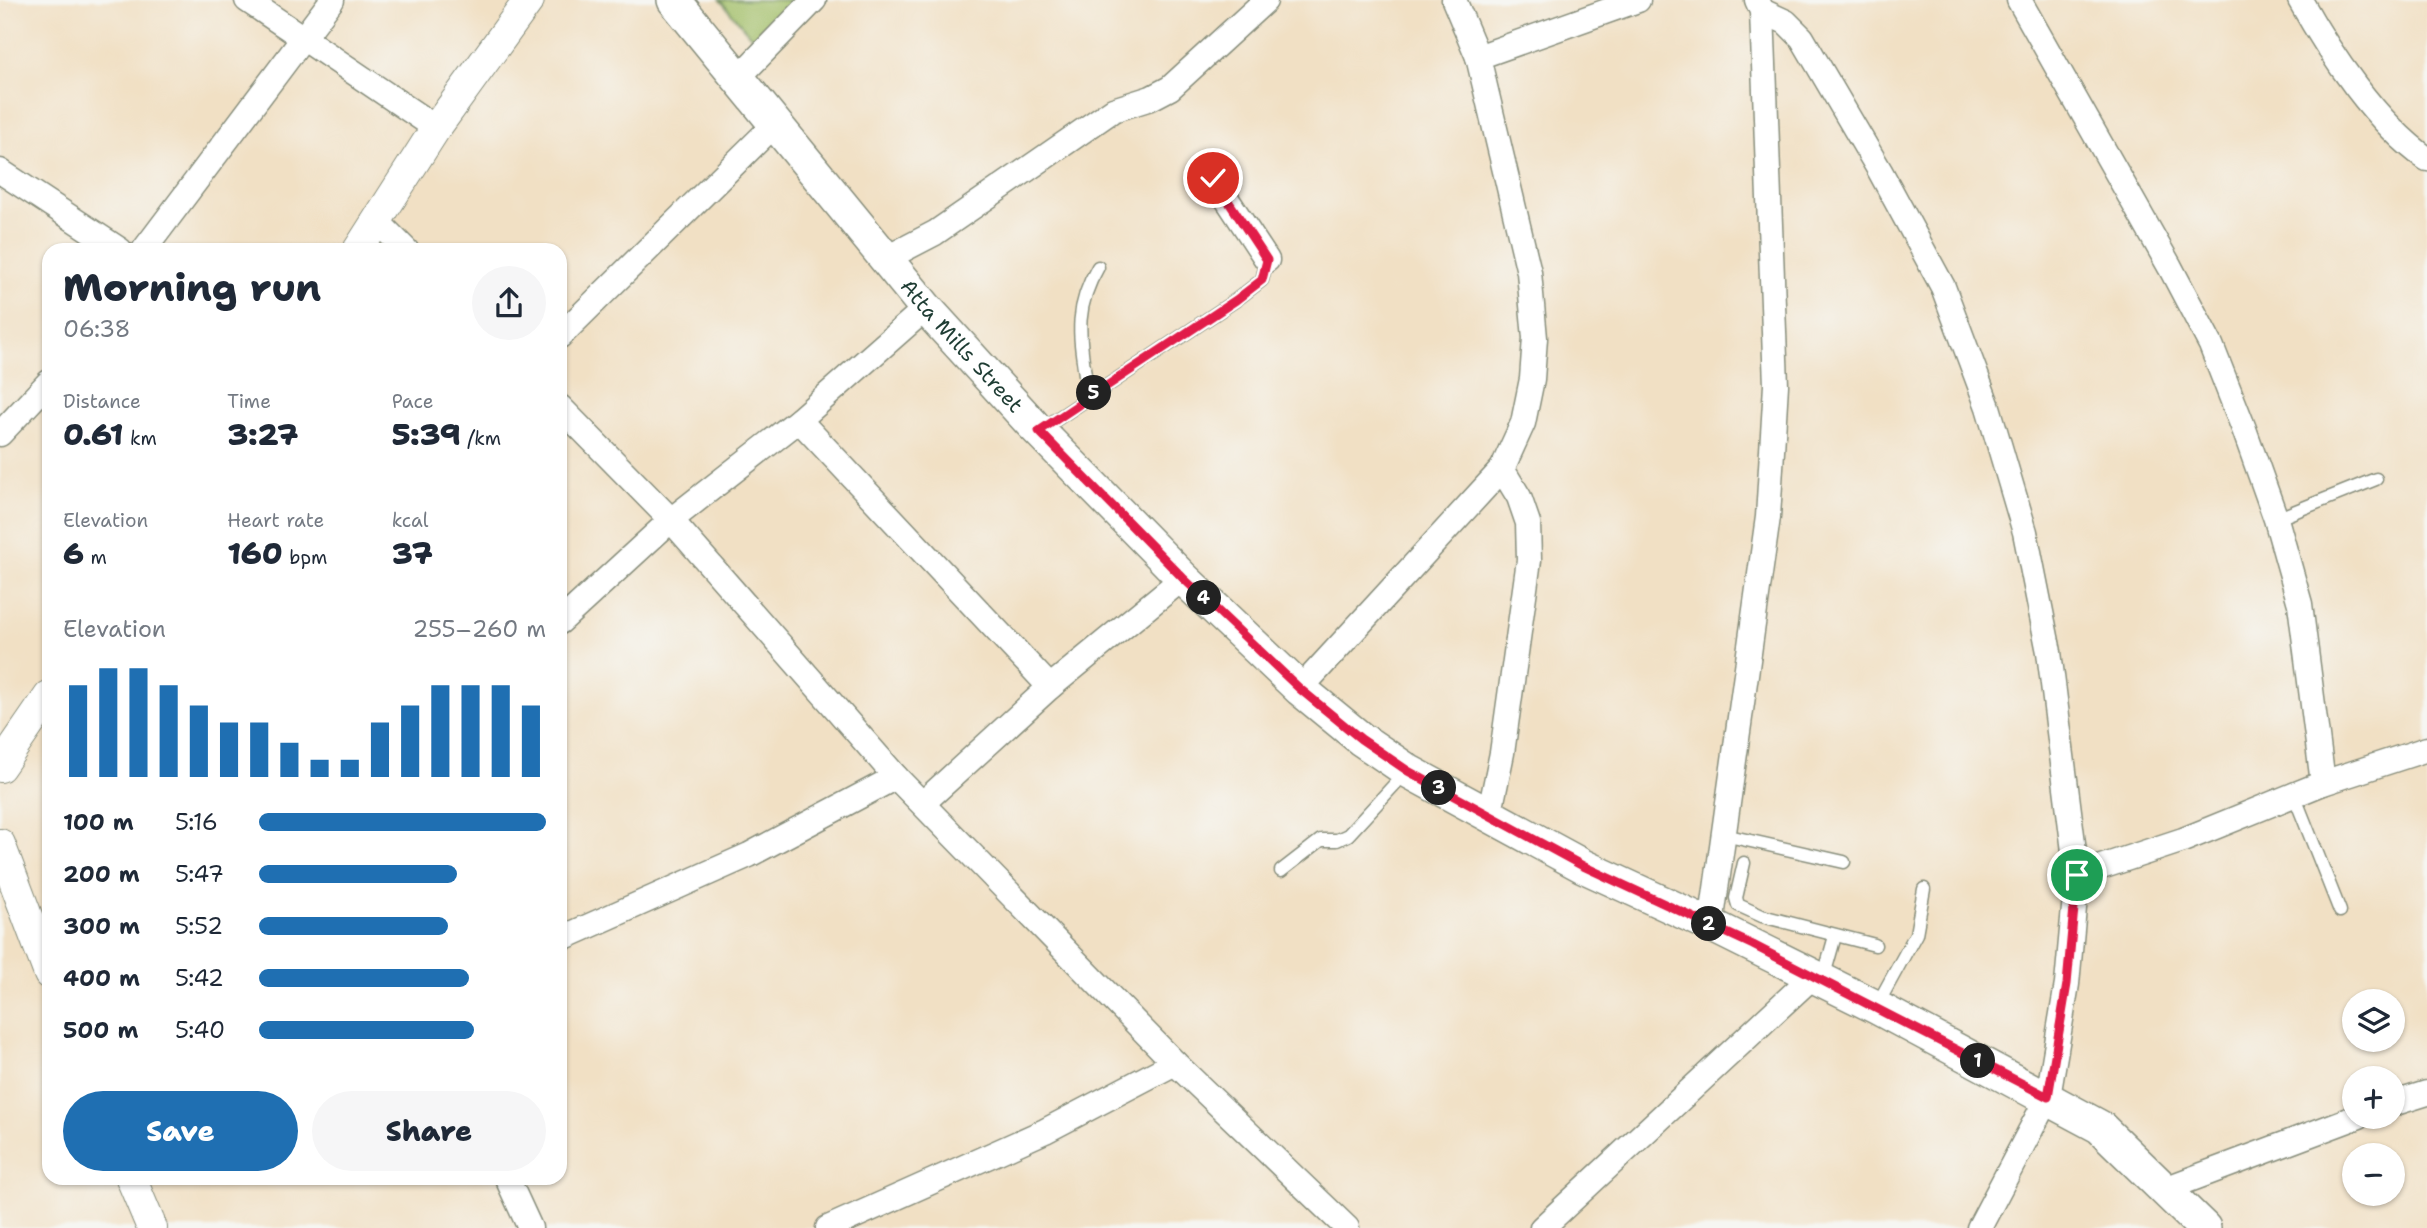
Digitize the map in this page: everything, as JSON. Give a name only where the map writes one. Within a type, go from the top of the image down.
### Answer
[{"type":"main road","name":"Atta Mills Street","points":[[674,0],[926,308],[1039,431],[1183,578],[1300,689],[1361,739],[1408,771],[1583,866],[1711,925],[1758,931],[1817,979],[1876,1007],[2100,1127],[2204,1228]]},
{"type":"street","points":[[247,0],[436,128]]},
{"type":"street","points":[[149,243],[332,0]]},
{"type":"street","points":[[363,243],[436,128],[529,0]]},
{"type":"street","points":[[738,78],[814,0]]},
{"type":"street","points":[[1300,689],[1502,469],[1523,423],[1532,379],[1535,338],[1529,272],[1478,57],[1454,0]]},
{"type":"street","points":[[1478,57],[1639,0]]},
{"type":"street","points":[[2020,0],[2211,345],[2276,519],[2300,604],[2323,783]]},
{"type":"street","points":[[2300,0],[2319,33],[2365,97],[2413,149],[2427,159]]},
{"type":"street","points":[[887,258],[934,233],[1113,110],[1151,98],[1170,88],[1265,1]]},
{"type":"street","points":[[1711,925],[1768,517],[1776,385],[1760,5]]},
{"type":"street","points":[[1760,5],[1786,22],[1802,38],[1880,170],[1943,288],[1988,407],[2025,532],[2049,652],[2077,875],[2067,984],[2048,1097],[1979,1228]]},
{"type":"street","points":[[567,329],[776,123]]},
{"type":"street","points":[[0,171],[109,243]]},
{"type":"street","points":[[1213,178],[1267,260]]},
{"type":"street","points":[[377,222],[399,243]]},
{"type":"street","points":[[567,616],[671,520],[799,420],[926,308]]},
{"type":"street","points":[[0,434],[42,389]]},
{"type":"street","points":[[567,414],[671,520],[896,777],[1175,1063],[1347,1228]]},
{"type":"street","points":[[799,420],[1050,687]]},
{"type":"street","points":[[1489,816],[1502,753],[1529,560],[1528,523],[1519,497],[1502,469]]},
{"type":"street","points":[[923,803],[1050,687],[1183,578]]},
{"type":"street","points":[[0,767],[42,710]]},
{"type":"street","points":[[2077,875],[2183,840],[2323,783],[2427,749]]},
{"type":"street","points":[[567,936],[749,855],[896,777]]},
{"type":"street","points":[[0,844],[42,955]]},
{"type":"street","points":[[1542,1228],[1817,979]]},
{"type":"street","points":[[828,1228],[1045,1131],[1175,1063]]},
{"type":"street","points":[[2405,1100],[2427,1093]]},
{"type":"street","points":[[2165,1189],[2342,1123]]},
{"type":"street","points":[[134,1185],[152,1228]]},
{"type":"street","points":[[510,1185],[530,1228]]},
{"type":"lane","points":[[1039,431],[1236,300],[1262,280],[1267,260]]},
{"type":"lane","points":[[1088,397],[1078,317],[1084,291],[1098,267]]},
{"type":"lane","points":[[2276,519],[2376,480]]},
{"type":"lane","points":[[1281,871],[1321,840],[1338,840],[1348,835],[1408,771]]},
{"type":"lane","points":[[2294,795],[2340,911]]},
{"type":"lane","points":[[1724,835],[1844,862]]},
{"type":"lane","points":[[1744,863],[1736,898],[1738,905],[1758,931],[1835,936],[1875,945]]},
{"type":"lane","points":[[1876,1007],[1916,934],[1924,889]]},
{"type":"lane","points":[[1817,979],[1835,936]]},
{"type":"green space","points":[[720,0],[793,0],[755,41]]},
{"type":"route","points":[[1213,178],[1267,260],[1262,280],[1039,431],[1183,578],[1300,689],[1361,739],[1409,772],[1583,866],[1753,945],[2048,1097],[2067,984],[2077,875]]}]
